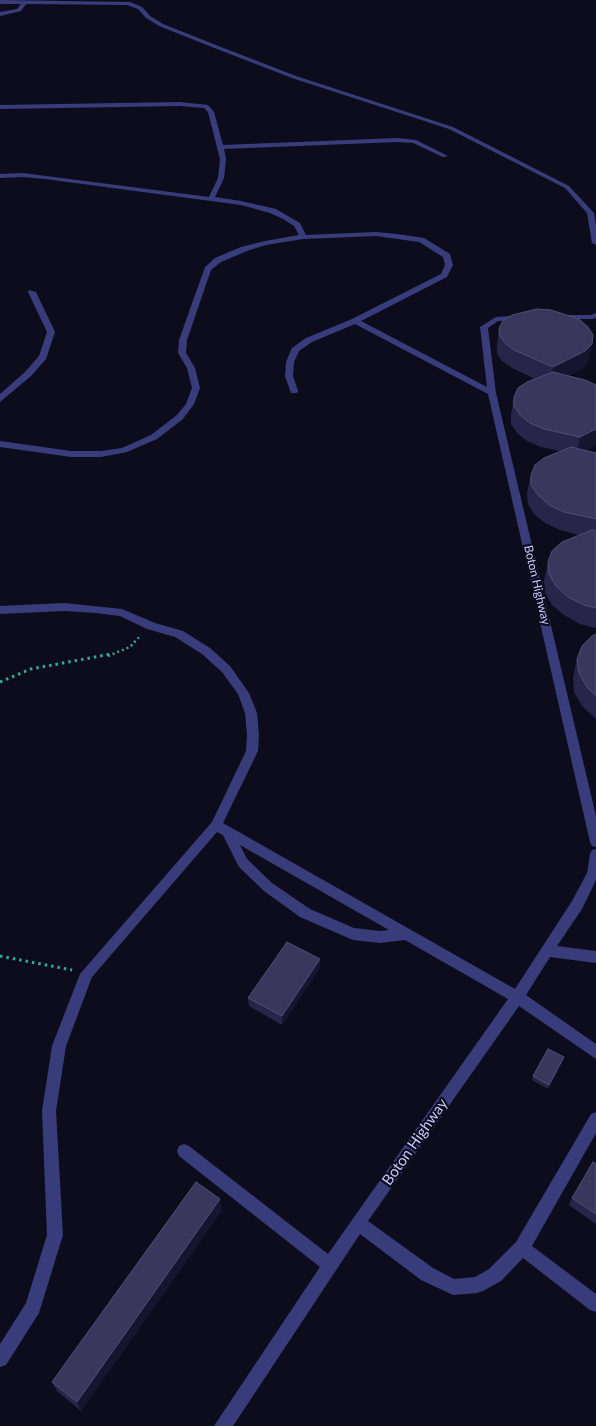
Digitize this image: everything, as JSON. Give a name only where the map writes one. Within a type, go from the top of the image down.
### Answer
[{"type":"lane","points":[[0,2],[128,2],[140,8],[148,18],[161,25],[219,48],[294,77],[451,128],[566,187],[590,213],[596,243]]},
{"type":"lane","points":[[0,14],[19,10],[25,2]]},
{"type":"lane","points":[[0,107],[195,104],[206,106],[211,112],[223,159],[221,178],[211,199]]},
{"type":"lane","points":[[220,148],[397,140],[414,141],[445,156]]},
{"type":"lane","points":[[0,176],[24,175],[45,177],[241,203],[273,211],[297,225],[303,237]]},
{"type":"lane","points":[[0,444],[71,454],[101,454],[124,450],[154,437],[180,417],[190,404],[196,388],[191,368],[182,353],[183,340],[208,268],[218,260],[244,249],[264,243],[303,237],[376,234],[421,240],[447,256],[449,264],[444,275],[355,321],[309,340],[295,350],[290,362],[289,376],[294,391]]},
{"type":"lane","points":[[0,399],[28,374],[43,357],[51,332],[32,292]]},
{"type":"lane","points":[[546,317],[582,318],[596,315]]},
{"type":"lane","name":"Boton Highway","points":[[536,317],[496,319],[484,327],[492,393],[596,842]]},
{"type":"lane","points":[[355,321],[492,393]]},
{"type":"lane","points":[[0,610],[64,607],[96,608],[122,613],[151,626],[179,634],[206,652],[226,669],[243,693],[251,713],[254,735],[252,750],[221,828],[87,974],[60,1046],[49,1111],[55,1235],[33,1307],[0,1359]]},
{"type":"lane","points":[[221,828],[517,997],[596,1052]]},
{"type":"lane","points":[[221,828],[244,863],[268,887],[305,913],[353,934],[380,937],[407,934]]},
{"type":"lane","name":"Boton Highway","points":[[223,1426],[358,1223],[517,997],[576,905],[593,873],[596,854]]},
{"type":"lane","points":[[547,950],[596,957]]},
{"type":"lane","points":[[358,1223],[427,1274],[453,1287],[478,1285],[495,1275],[522,1248],[596,1119]]},
{"type":"lane","points":[[184,1151],[330,1265]]},
{"type":"lane","points":[[522,1248],[596,1304]]},
{"type":"path","points":[[0,682],[31,669],[107,656],[130,647],[151,626]]},
{"type":"path","points":[[0,956],[87,974]]},
{"type":"building","points":[[537,309],[551,310],[579,319],[588,327],[593,335],[592,344],[585,351],[553,367],[514,350],[500,336],[499,328],[503,321],[512,315]]},
{"type":"building","points":[[553,372],[585,380],[596,385],[596,429],[580,437],[544,429],[530,423],[520,415],[514,406],[514,397],[518,388],[527,382]]},
{"type":"building","points":[[571,447],[596,453],[596,519],[564,512],[549,505],[531,485],[531,475],[535,465],[544,458]]},
{"type":"building","points":[[592,530],[596,531],[596,608],[584,605],[568,597],[556,586],[549,574],[548,562],[552,551],[562,542]]},
{"type":"building","points":[[596,634],[596,696],[587,687],[579,673],[577,659],[582,646]]},
{"type":"building","points":[[287,942],[320,959],[282,1016],[248,998]]},
{"type":"building","points":[[548,1049],[564,1057],[549,1085],[533,1076]]},
{"type":"building","points":[[593,1162],[596,1164],[596,1214],[572,1198]]},
{"type":"building","points":[[196,1182],[220,1199],[77,1402],[52,1382]]}]
